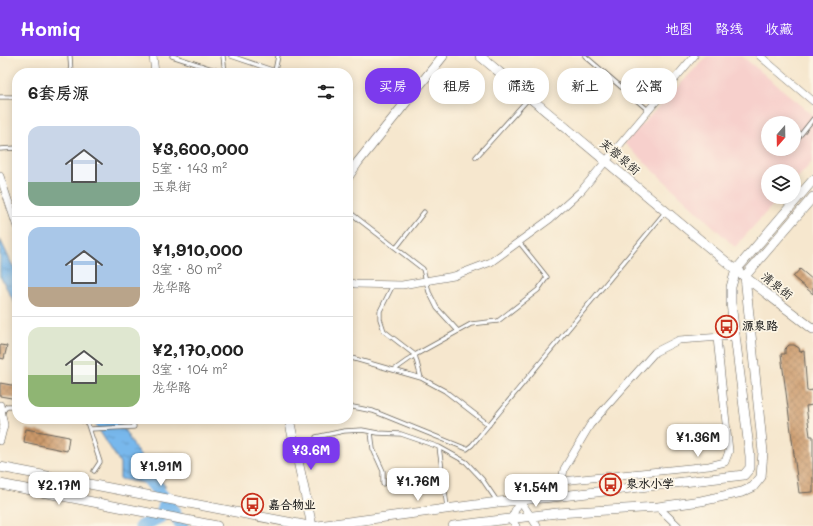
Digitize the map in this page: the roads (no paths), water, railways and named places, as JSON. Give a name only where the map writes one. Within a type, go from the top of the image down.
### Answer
[{"type":"street","points":[[153,56],[154,68]]},
{"type":"street","points":[[353,170],[444,56]]},
{"type":"street","name":"芙蓉泉街","points":[[480,56],[495,68]]},
{"type":"street","points":[[353,283],[402,285],[454,276],[491,262],[550,219],[581,191],[694,56]]},
{"type":"street","points":[[760,56],[813,101]]},
{"type":"street","name":"芙蓉泉街","points":[[538,104],[745,276]]},
{"type":"street","points":[[0,176],[12,206]]},
{"type":"street","points":[[318,526],[447,508],[744,475],[750,468],[750,456],[731,287],[736,270],[813,180]]},
{"type":"street","points":[[453,526],[514,522],[530,516],[658,507],[701,501],[742,492],[753,487],[761,477],[763,452],[745,276],[813,197]]},
{"type":"street","name":"清泉街","points":[[745,276],[813,329]]},
{"type":"street","points":[[553,497],[562,480],[564,469],[590,425],[656,352],[680,340],[736,336]]},
{"type":"street","points":[[562,480],[709,466],[725,462],[729,451],[718,338]]},
{"type":"street","points":[[0,405],[4,425],[0,441]]},
{"type":"street","points":[[290,424],[312,526]]},
{"type":"street","points":[[0,467],[309,526]]},
{"type":"street","points":[[0,484],[217,526]]},
{"type":"street","points":[[520,500],[537,526]]},
{"type":"street","points":[[514,522],[520,500]]},
{"type":"street","points":[[658,507],[678,526]]},
{"type":"lane","points":[[70,56],[71,68]]},
{"type":"lane","points":[[172,56],[209,68]]},
{"type":"lane","points":[[223,56],[224,68]]},
{"type":"lane","points":[[231,56],[266,68]]},
{"type":"lane","points":[[276,68],[278,56]]},
{"type":"lane","points":[[585,56],[648,110]]},
{"type":"lane","points":[[0,97],[12,97]]},
{"type":"lane","points":[[476,158],[524,104]]},
{"type":"lane","points":[[801,134],[813,119]]},
{"type":"lane","points":[[0,149],[12,148]]},
{"type":"lane","points":[[353,407],[379,413],[467,449],[489,425],[666,211]]},
{"type":"lane","points":[[396,248],[424,212]]},
{"type":"lane","points":[[353,215],[423,269],[429,292],[437,308],[458,331]]},
{"type":"lane","points":[[394,370],[414,355],[471,324],[498,321],[538,290],[547,277],[519,242]]},
{"type":"lane","points":[[394,285],[380,311],[380,319],[384,331],[414,355],[422,378]]},
{"type":"lane","points":[[353,358],[422,378],[445,391],[489,425]]},
{"type":"lane","points":[[2,414],[7,406],[12,406]]},
{"type":"lane","points":[[88,424],[100,462],[94,471]]},
{"type":"lane","points":[[90,429],[134,427],[134,424]]},
{"type":"lane","points":[[316,438],[344,431],[362,430],[401,434],[439,447],[466,462],[482,479],[498,502]]},
{"type":"lane","points":[[371,432],[373,448],[383,471],[384,484]]},
{"type":"lane","points":[[439,447],[447,508]]},
{"type":"water","points":[[0,239],[12,264],[12,298],[0,276]]},
{"type":"water","points":[[95,424],[121,424],[138,453],[166,487],[120,479],[120,463]]},
{"type":"waterway","points":[[141,471],[167,501],[182,526]]},
{"type":"waterway","points":[[141,526],[160,517],[165,505]]},
{"type":"place","name":"源泉路","points":[[727,326]]},
{"type":"place","name":"泉水小学","points":[[610,484]]},
{"type":"place","name":"嘉合物业","points":[[253,505]]}]
